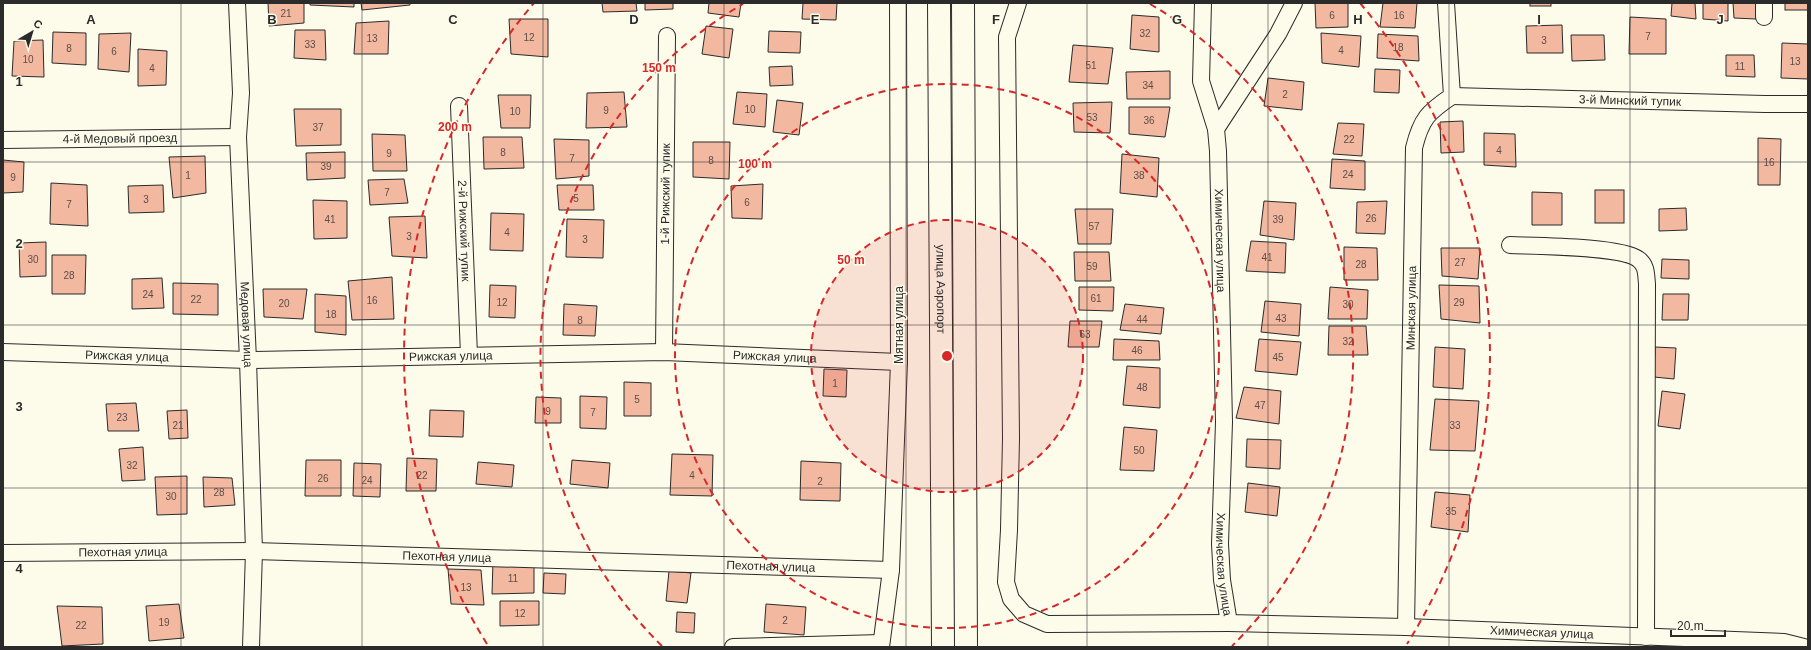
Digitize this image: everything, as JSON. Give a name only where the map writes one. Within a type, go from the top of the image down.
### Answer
[{"type":"main road","name":"улица Аэропорт","points":[[938,3],[944,647]]},
{"type":"main road","name":"улица Аэропорт","points":[[963,3],[966,647]]},
{"type":"street","name":"Медовая улица","points":[[237,3],[241,93],[238,137],[248,360],[254,551],[251,647]]},
{"type":"street","name":"Мятная улица","points":[[881,645],[891,570],[899,362],[898,3]]},
{"type":"street","points":[[1018,3],[1007,37],[1011,438],[1006,582],[1011,599],[1024,614],[1047,624],[1229,622]]},
{"type":"street","name":"Химическая улица","points":[[1203,3],[1201,81],[1216,129],[1218,151],[1224,422],[1220,544],[1222,580],[1229,622],[1406,627],[1784,642],[1804,647]]},
{"type":"street","points":[[1216,129],[1278,34],[1294,3]]},
{"type":"street","points":[[1446,3],[1452,96]]},
{"type":"street","name":"1-й Рижский тупик","points":[[664,352],[667,36]]},
{"type":"street","name":"3-й Минский тупик","points":[[1452,96],[1808,104]]},
{"type":"street","name":"Минская улица","points":[[1406,627],[1414,148],[1419,128],[1434,108],[1452,96]]},
{"type":"street","name":"2-й Рижский тупик","points":[[459,106],[469,355]]},
{"type":"street","name":"4-й Медовый проезд","points":[[3,140],[238,137]]},
{"type":"street","points":[[1510,245],[1620,251],[1638,259],[1646,268],[1646,637]]},
{"type":"street","name":"Рижская улица","points":[[3,352],[248,360],[664,352],[899,362]]},
{"type":"street","name":"Пехотная улица","points":[[3,553],[254,551],[891,570]]},
{"type":"street","points":[[733,647],[881,645]]},
{"type":"building","points":[[268,3],[304,3],[304,23],[269,26]]},
{"type":"building","points":[[310,3],[354,3],[354,7],[310,5]]},
{"type":"building","points":[[361,3],[410,3],[410,5],[362,10]]},
{"type":"building","points":[[602,3],[636,3],[637,11],[603,12]]},
{"type":"building","points":[[645,3],[673,3],[673,9],[645,10]]},
{"type":"building","points":[[709,3],[741,3],[739,17],[708,13]]},
{"type":"building","points":[[803,3],[837,3],[836,20],[802,19]]},
{"type":"building","points":[[1315,3],[1348,3],[1348,27],[1316,28]]},
{"type":"building","points":[[1383,3],[1417,3],[1415,28],[1380,27]]},
{"type":"building","points":[[1530,3],[1551,3],[1551,6],[1530,6]]},
{"type":"building","points":[[1672,3],[1695,3],[1696,19],[1671,16]]},
{"type":"building","points":[[1703,3],[1728,3],[1728,21],[1703,19]]},
{"type":"building","points":[[1733,3],[1756,3],[1756,19],[1734,18]]},
{"type":"building","points":[[1785,3],[1808,3],[1808,10],[1785,10]]},
{"type":"building","points":[[1132,15],[1159,17],[1159,52],[1130,49]]},
{"type":"building","points":[[1630,17],[1666,19],[1666,54],[1629,54]]},
{"type":"building","points":[[509,19],[548,19],[548,57],[511,54]]},
{"type":"building","points":[[389,21],[388,54],[354,54],[356,23]]},
{"type":"building","points":[[1562,25],[1563,53],[1527,53],[1526,26]]},
{"type":"building","points":[[706,26],[733,29],[729,58],[702,54]]},
{"type":"building","points":[[295,30],[325,30],[326,60],[294,58]]},
{"type":"building","points":[[769,31],[801,32],[800,53],[768,52]]},
{"type":"building","points":[[53,32],[86,33],[86,65],[52,63]]},
{"type":"building","points":[[131,33],[129,72],[98,69],[99,34]]},
{"type":"building","points":[[1321,33],[1361,36],[1359,67],[1322,63]]},
{"type":"building","points":[[1378,34],[1418,36],[1419,61],[1377,58]]},
{"type":"building","points":[[1571,35],[1604,35],[1605,60],[1572,61]]},
{"type":"building","points":[[43,40],[44,77],[12,76],[14,41]]},
{"type":"building","points":[[1782,43],[1808,44],[1808,79],[1781,78]]},
{"type":"building","points":[[1073,45],[1113,48],[1108,84],[1069,82]]},
{"type":"building","points":[[138,49],[167,51],[166,85],[138,86]]},
{"type":"building","points":[[1726,55],[1754,55],[1755,77],[1726,76]]},
{"type":"building","points":[[792,66],[793,85],[770,86],[769,67]]},
{"type":"building","points":[[1375,69],[1400,70],[1399,93],[1374,92]]},
{"type":"building","points":[[1170,71],[1170,99],[1127,99],[1126,72]]},
{"type":"building","points":[[1268,78],[1304,82],[1302,110],[1264,106]]},
{"type":"building","points":[[624,92],[627,127],[586,128],[587,93]]},
{"type":"building","points":[[737,92],[767,94],[765,127],[733,124]]},
{"type":"building","points":[[498,95],[531,95],[530,128],[501,128]]},
{"type":"building","points":[[777,100],[803,103],[799,135],[773,132]]},
{"type":"building","points":[[1112,102],[1110,133],[1074,132],[1073,103]]},
{"type":"building","points":[[1129,107],[1170,107],[1165,137],[1129,134]]},
{"type":"building","points":[[294,109],[341,109],[341,145],[296,146]]},
{"type":"building","points":[[1463,121],[1464,152],[1441,153],[1440,122]]},
{"type":"building","points":[[1338,123],[1364,124],[1362,156],[1333,154]]},
{"type":"building","points":[[1484,133],[1515,134],[1516,167],[1484,165]]},
{"type":"building","points":[[372,134],[405,135],[407,171],[373,171]]},
{"type":"building","points":[[483,137],[522,137],[524,168],[484,169]]},
{"type":"building","points":[[1758,138],[1781,139],[1780,185],[1758,185]]},
{"type":"building","points":[[554,139],[589,140],[589,176],[556,179]]},
{"type":"building","points":[[693,142],[730,142],[729,179],[693,177]]},
{"type":"building","points":[[345,152],[345,178],[307,180],[306,153]]},
{"type":"building","points":[[1122,154],[1159,158],[1157,197],[1120,193]]},
{"type":"building","points":[[205,156],[206,193],[173,198],[169,157]]},
{"type":"building","points":[[1332,159],[1365,161],[1365,190],[1330,188]]},
{"type":"building","points":[[3,160],[24,162],[23,192],[3,193]]},
{"type":"building","points":[[404,179],[408,203],[370,205],[368,180]]},
{"type":"building","points":[[51,183],[87,185],[88,226],[50,224]]},
{"type":"building","points":[[763,184],[762,219],[732,218],[731,186]]},
{"type":"building","points":[[163,185],[164,212],[129,213],[128,186]]},
{"type":"building","points":[[557,185],[593,185],[594,210],[559,210]]},
{"type":"building","points":[[1595,190],[1624,190],[1624,223],[1595,223]]},
{"type":"building","points":[[1532,192],[1562,193],[1562,225],[1532,225]]},
{"type":"building","points":[[313,200],[347,201],[347,238],[314,239]]},
{"type":"building","points":[[1264,201],[1296,203],[1294,240],[1260,235]]},
{"type":"building","points":[[1387,201],[1385,234],[1356,233],[1357,202]]},
{"type":"building","points":[[1686,208],[1687,230],[1659,231],[1659,209]]},
{"type":"building","points":[[1075,209],[1113,209],[1111,244],[1078,244]]},
{"type":"building","points":[[491,213],[524,214],[523,251],[490,250]]},
{"type":"building","points":[[425,216],[427,258],[392,256],[389,217]]},
{"type":"building","points":[[567,219],[604,220],[603,258],[566,257]]},
{"type":"building","points":[[1251,241],[1286,243],[1285,273],[1246,271]]},
{"type":"building","points":[[46,242],[46,276],[20,277],[19,243]]},
{"type":"building","points":[[1344,247],[1377,248],[1378,280],[1344,280]]},
{"type":"building","points":[[1441,248],[1480,248],[1478,279],[1442,276]]},
{"type":"building","points":[[1074,252],[1109,252],[1111,281],[1075,281]]},
{"type":"building","points":[[52,255],[86,255],[85,294],[52,294]]},
{"type":"building","points":[[1662,259],[1689,260],[1689,279],[1661,278]]},
{"type":"building","points":[[392,277],[394,319],[352,320],[348,281]]},
{"type":"building","points":[[162,278],[164,308],[132,309],[132,279]]},
{"type":"building","points":[[173,283],[218,284],[218,315],[173,314]]},
{"type":"building","points":[[490,285],[516,286],[515,318],[489,317]]},
{"type":"building","points":[[1439,285],[1479,286],[1480,323],[1441,319]]},
{"type":"building","points":[[1079,287],[1114,287],[1113,311],[1079,310]]},
{"type":"building","points":[[1330,287],[1368,290],[1367,319],[1328,319]]},
{"type":"building","points":[[263,289],[307,289],[303,319],[264,317]]},
{"type":"building","points":[[315,294],[346,296],[346,335],[315,332]]},
{"type":"building","points":[[1663,294],[1689,294],[1688,320],[1662,320]]},
{"type":"building","points":[[1265,301],[1301,304],[1299,336],[1261,332]]},
{"type":"building","points":[[564,304],[597,306],[595,336],[563,335]]},
{"type":"building","points":[[1125,304],[1164,308],[1161,334],[1120,330]]},
{"type":"building","points":[[1070,321],[1102,321],[1099,347],[1068,347]]},
{"type":"building","points":[[1329,326],[1366,326],[1368,355],[1328,355]]},
{"type":"building","points":[[1114,339],[1159,341],[1160,360],[1113,360]]},
{"type":"building","points":[[1259,339],[1301,342],[1297,375],[1255,371]]},
{"type":"building","points":[[1435,347],[1465,349],[1463,389],[1433,387]]},
{"type":"building","points":[[1655,347],[1676,348],[1674,379],[1654,377]]},
{"type":"building","points":[[1127,366],[1160,368],[1160,408],[1123,405]]},
{"type":"building","points":[[824,369],[847,370],[846,397],[823,396]]},
{"type":"building","points":[[624,382],[651,383],[651,416],[624,416]]},
{"type":"building","points":[[1244,387],[1281,391],[1279,424],[1236,418]]},
{"type":"building","points":[[1662,391],[1685,394],[1680,429],[1658,426]]},
{"type":"building","points":[[580,396],[607,397],[606,429],[580,428]]},
{"type":"building","points":[[536,397],[561,398],[561,423],[535,423]]},
{"type":"building","points":[[1435,399],[1479,401],[1475,451],[1430,450]]},
{"type":"building","points":[[136,403],[139,431],[108,431],[106,404]]},
{"type":"building","points":[[187,410],[188,438],[169,439],[167,411]]},
{"type":"building","points":[[430,410],[464,411],[463,437],[429,436]]},
{"type":"building","points":[[1124,427],[1157,430],[1154,471],[1120,470]]},
{"type":"building","points":[[1247,439],[1281,440],[1280,469],[1246,467]]},
{"type":"building","points":[[143,447],[145,480],[122,481],[119,449]]},
{"type":"building","points":[[672,454],[713,455],[712,496],[670,495]]},
{"type":"building","points":[[407,458],[437,459],[436,491],[406,491]]},
{"type":"building","points":[[306,460],[341,460],[341,496],[305,496]]},
{"type":"building","points":[[572,460],[610,463],[608,488],[570,484]]},
{"type":"building","points":[[801,461],[841,463],[840,501],[800,500]]},
{"type":"building","points":[[478,462],[514,465],[512,487],[476,484]]},
{"type":"building","points":[[354,463],[381,464],[380,497],[353,496]]},
{"type":"building","points":[[187,476],[187,514],[157,515],[155,477]]},
{"type":"building","points":[[203,477],[232,478],[235,505],[204,507]]},
{"type":"building","points":[[1248,483],[1280,487],[1277,516],[1245,512]]},
{"type":"building","points":[[1435,492],[1470,495],[1468,532],[1431,527]]},
{"type":"building","points":[[493,561],[534,563],[534,593],[492,594]]},
{"type":"building","points":[[448,569],[481,570],[484,605],[451,604]]},
{"type":"building","points":[[669,571],[691,573],[687,603],[666,601]]},
{"type":"building","points":[[544,573],[566,574],[565,594],[543,593]]},
{"type":"building","points":[[500,601],[539,601],[539,625],[500,626]]},
{"type":"building","points":[[179,604],[184,638],[149,641],[146,606]]},
{"type":"building","points":[[766,604],[806,607],[804,635],[764,632]]},
{"type":"building","points":[[57,606],[102,607],[103,644],[62,646]]},
{"type":"building","points":[[677,612],[695,613],[694,633],[676,632]]}]
